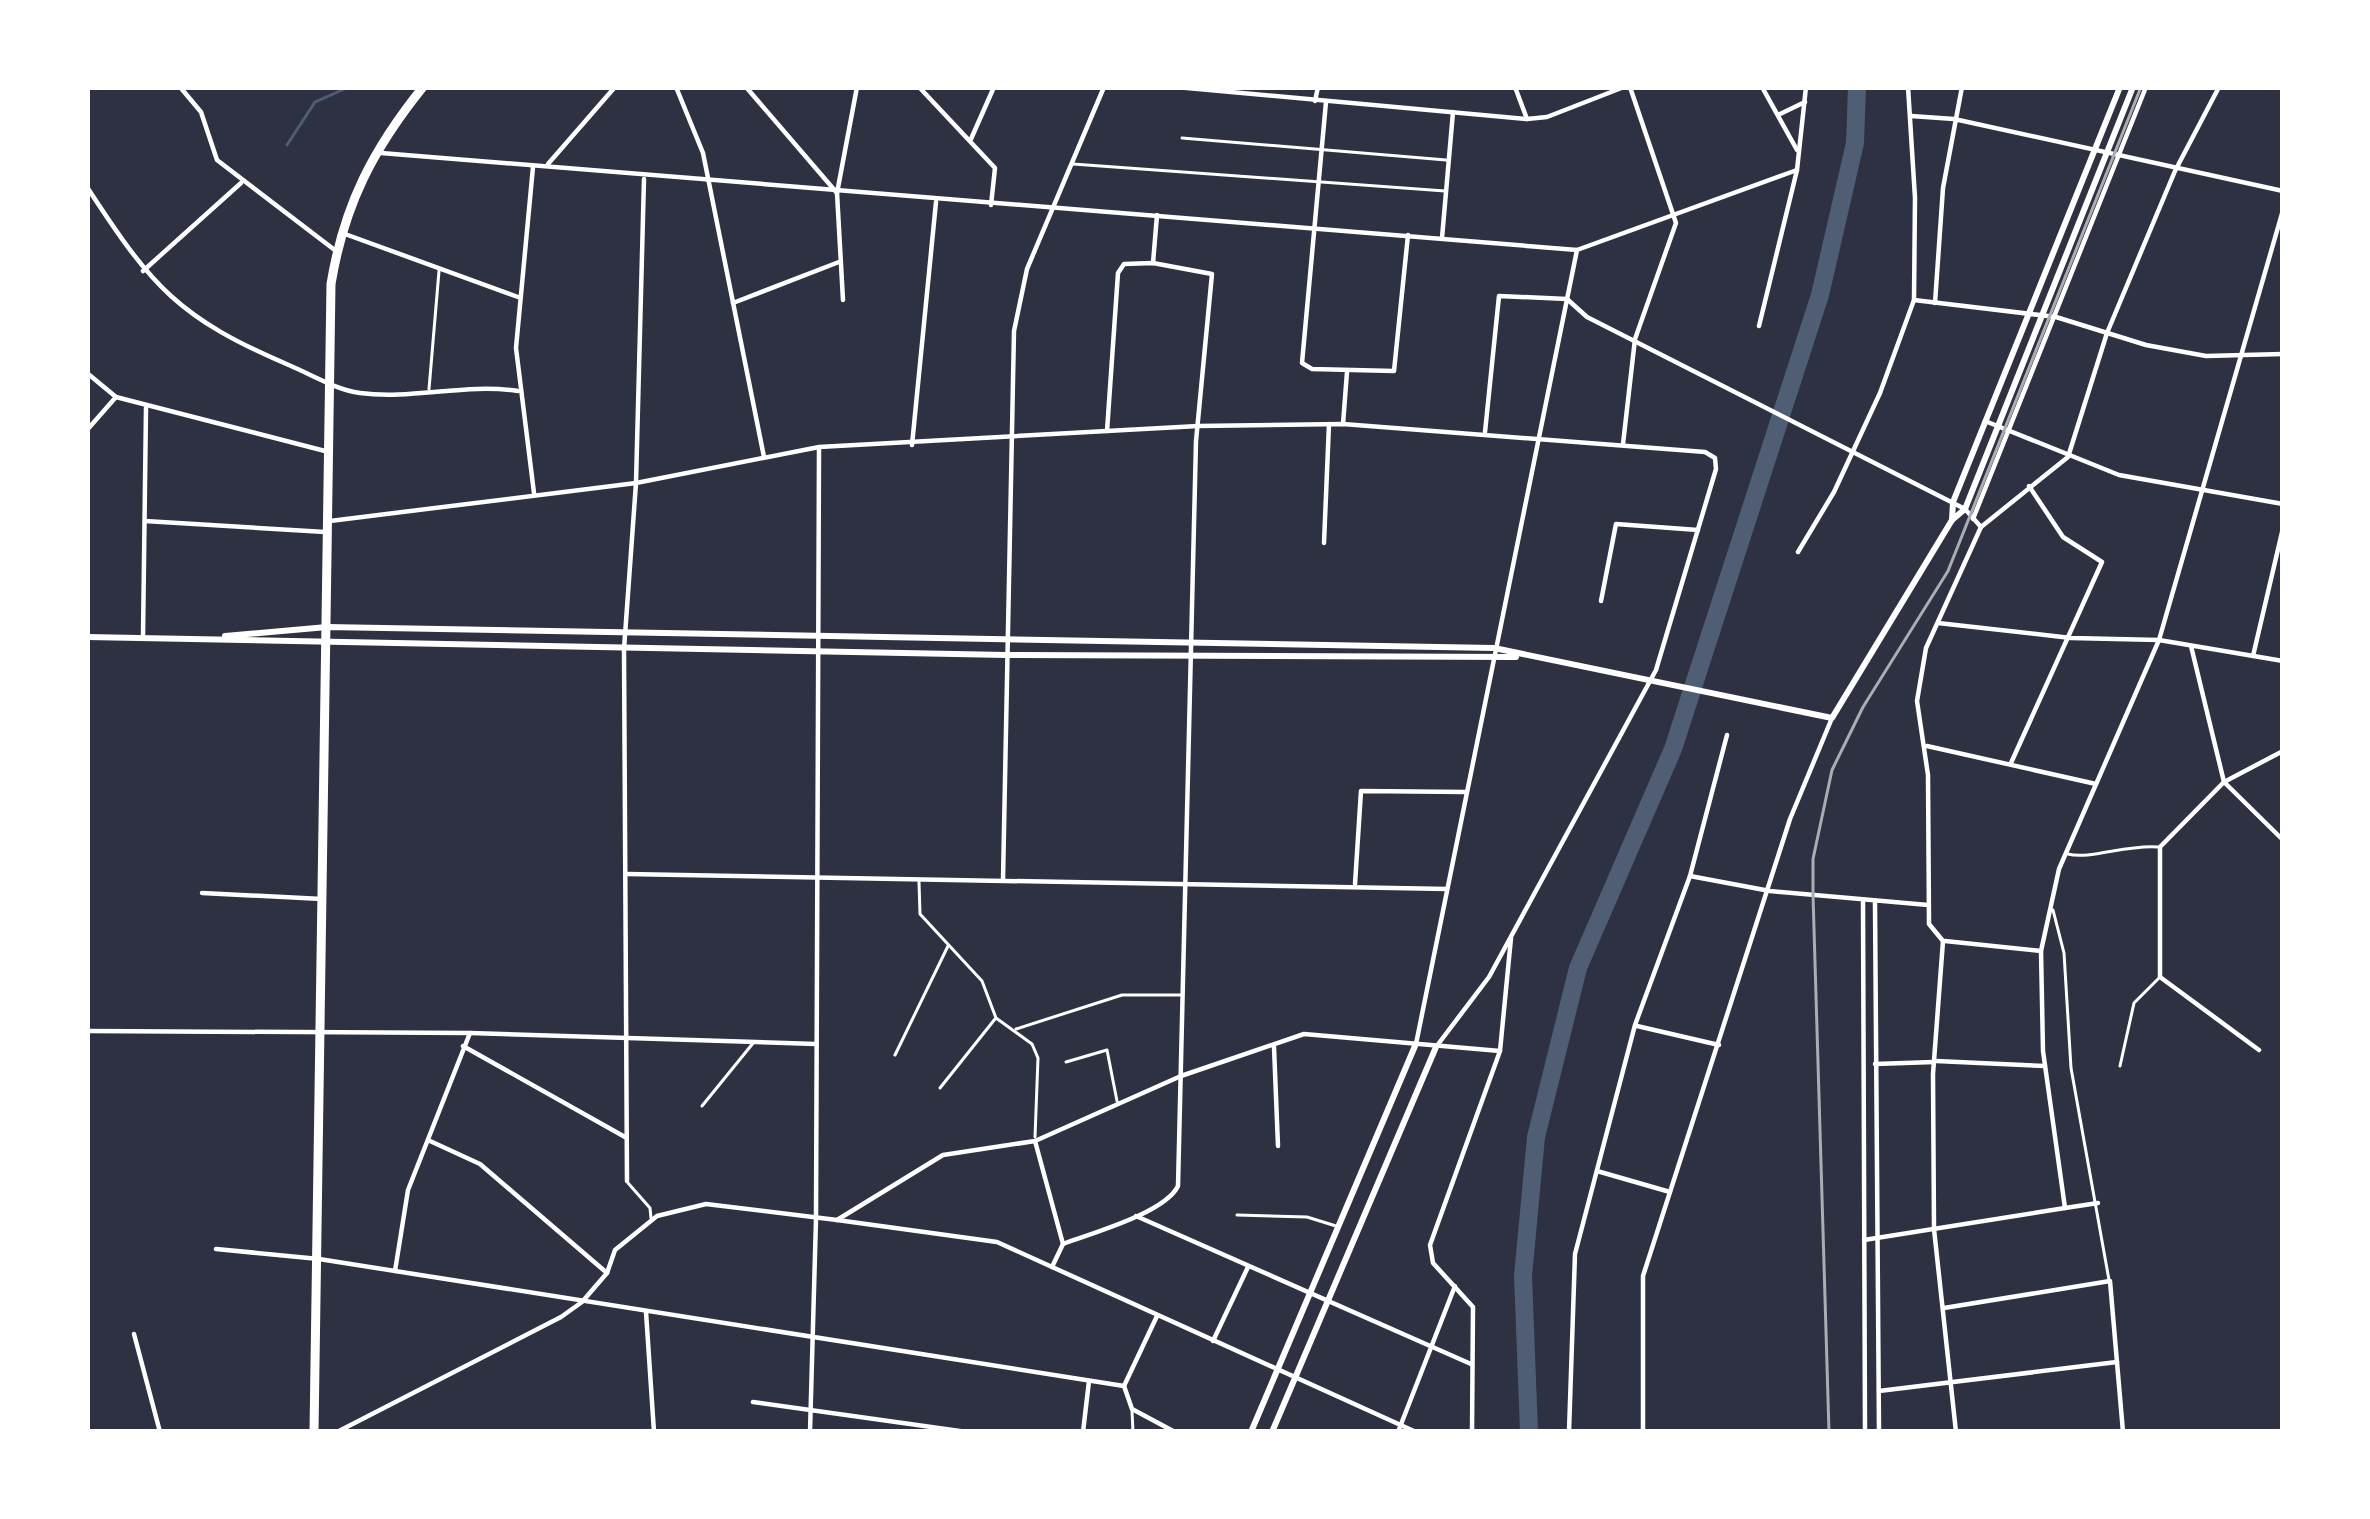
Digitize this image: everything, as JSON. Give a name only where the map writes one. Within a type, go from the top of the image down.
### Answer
[{"type":"highway","points":[[314,1432],[330,527],[328,382],[336,251],[374,152],[423,87]]},
{"type":"street","points":[[180,87],[201,112],[208,143],[218,160],[336,251]]},
{"type":"street","points":[[546,167],[615,87]]},
{"type":"street","points":[[676,87],[703,153],[764,457]]},
{"type":"street","points":[[746,87],[837,193]]},
{"type":"street","points":[[843,300],[837,193],[856,87]]},
{"type":"street","points":[[919,87],[995,168],[991,205]]},
{"type":"street","points":[[970,139],[994,87]]},
{"type":"street","points":[[1003,881],[1011,440],[1019,300],[1104,87]]},
{"type":"street","points":[[1176,87],[1528,119],[1546,117],[1627,87],[1676,213],[1659,278],[1635,339],[1623,445]]},
{"type":"street","points":[[1315,100],[1318,87]]},
{"type":"street","points":[[1515,87],[1528,119]]},
{"type":"street","points":[[1762,87],[1798,152]]},
{"type":"street","points":[[1759,326],[1797,170],[1806,87]]},
{"type":"street","points":[[1798,552],[1834,492],[1880,393],[1914,300],[1908,87]]},
{"type":"street","points":[[1936,303],[1943,188],[1962,87]]},
{"type":"street","points":[[1952,520],[1953,502],[2120,87]]},
{"type":"street","points":[[1643,1432],[1639,1310],[1643,1276],[1790,819],[1832,718],[1952,520],[1965,508],[2133,87]]},
{"type":"street","points":[[1973,519],[2146,87]]},
{"type":"street","points":[[2041,951],[1943,940],[1929,924],[1927,746],[1917,701],[1921,668],[1936,623],[1981,527],[2068,457],[2107,333],[2175,171],[2219,87]]},
{"type":"street","points":[[1778,116],[1806,101]]},
{"type":"street","points":[[1326,102],[1303,363],[1312,369],[1394,371],[1408,236]]},
{"type":"street","points":[[1442,238],[1453,112]]},
{"type":"street","points":[[1911,116],[1954,119],[2108,150],[2175,171],[2283,190]]},
{"type":"street","points":[[374,152],[706,184],[1577,250],[1797,170]]},
{"type":"street","points":[[533,167],[518,297],[518,391],[534,493]]},
{"type":"street","points":[[627,1180],[624,649],[636,483],[644,177]]},
{"type":"street","points":[[142,271],[242,182]]},
{"type":"street","points":[[87,187],[142,271],[169,299],[211,327],[328,382],[365,394],[428,389],[518,391]]},
{"type":"street","points":[[912,445],[936,202]]},
{"type":"street","points":[[2065,1208],[2045,1066],[2041,951],[2066,854],[2159,640],[2283,210]]},
{"type":"street","points":[[1153,262],[1157,215]]},
{"type":"street","points":[[340,232],[518,297]]},
{"type":"street","points":[[1251,1432],[1415,1046],[1577,250]]},
{"type":"street","points":[[733,303],[839,262]]},
{"type":"street","points":[[1063,1244],[1136,1216],[1173,1196],[1178,1186],[1198,426],[1212,274],[1153,262],[1124,264],[1118,273],[1107,431]]},
{"type":"street","points":[[1485,432],[1499,296],[1567,299],[1587,317],[1862,460],[1965,508],[1981,527]]},
{"type":"street","points":[[1914,300],[2056,317],[2206,356],[2283,354]]},
{"type":"street","points":[[1343,424],[1347,372]]},
{"type":"street","points":[[87,373],[116,397],[330,452]]},
{"type":"street","points":[[87,430],[116,397]]},
{"type":"street","points":[[143,637],[146,406]]},
{"type":"street","points":[[1985,421],[2119,475],[2283,504]]},
{"type":"street","points":[[1324,543],[1329,424]]},
{"type":"street","points":[[145,521],[330,527],[534,493],[636,483],[819,447],[1011,440],[1198,426],[1343,424],[1485,432],[1705,452],[1715,458],[1698,530],[1648,684],[1478,993],[1436,1047],[1272,1432]]},
{"type":"street","points":[[810,1432],[816,1220],[819,447]]},
{"type":"street","points":[[2011,763],[2102,562],[2062,537],[2029,486]]},
{"type":"street","points":[[1601,601],[1616,524],[1698,530]]},
{"type":"street","points":[[2252,658],[2283,528]]},
{"type":"street","points":[[1936,623],[2071,638],[2159,640],[2283,662]]},
{"type":"street","points":[[87,637],[226,636],[327,627],[1494,648],[1648,684],[1832,718]]},
{"type":"street","points":[[226,636],[327,644],[624,649],[816,647],[1006,655],[1191,652],[1520,657]]},
{"type":"street","points":[[2191,646],[2224,782],[2283,840]]},
{"type":"street","points":[[1569,1432],[1575,1254],[1635,1025],[1690,876],[1727,735]]},
{"type":"street","points":[[2259,1051],[2160,977],[2160,848],[2224,782],[2280,753],[2283,741]]},
{"type":"street","points":[[1927,746],[2096,784]]},
{"type":"street","points":[[1355,885],[1360,791],[1466,792]]},
{"type":"street","points":[[627,874],[1447,889]]},
{"type":"street","points":[[1690,876],[1864,902],[1929,905]]},
{"type":"street","points":[[202,892],[322,899]]},
{"type":"street","points":[[1864,902],[1865,1432]]},
{"type":"street","points":[[1875,903],[1879,1432]]},
{"type":"street","points":[[1472,1432],[1473,1307],[1433,1263],[1430,1244],[1500,1051],[1512,934]]},
{"type":"street","points":[[1943,940],[1934,1229],[1956,1432]]},
{"type":"street","points":[[1635,1025],[1719,1045]]},
{"type":"street","points":[[87,1031],[470,1033],[816,1044]]},
{"type":"street","points":[[395,1271],[408,1190],[470,1033]]},
{"type":"street","points":[[837,1220],[943,1155],[1035,1141],[1181,1076],[1304,1034],[1500,1051]]},
{"type":"street","points":[[463,1046],[626,1137]]},
{"type":"street","points":[[1274,1047],[1278,1146]]},
{"type":"street","points":[[1875,1064],[1936,1061],[2045,1066]]},
{"type":"street","points":[[428,1140],[480,1164],[607,1273]]},
{"type":"street","points":[[1035,1141],[1063,1244],[1052,1267]]},
{"type":"street","points":[[1597,1171],[1670,1192]]},
{"type":"street","points":[[1864,1240],[2098,1203]]},
{"type":"street","points":[[337,1432],[582,1302],[607,1273],[615,1250],[651,1220],[706,1204],[997,1242],[1399,1429],[1416,1432]]},
{"type":"street","points":[[1136,1216],[1471,1364]]},
{"type":"street","points":[[216,1249],[319,1259],[1124,1386]]},
{"type":"street","points":[[1213,1341],[1248,1268]]},
{"type":"street","points":[[1944,1308],[2110,1281],[2123,1432]]},
{"type":"street","points":[[1399,1429],[1456,1283]]},
{"type":"street","points":[[646,1312],[654,1432]]},
{"type":"street","points":[[1156,1316],[1124,1386],[1132,1409],[1175,1432]]},
{"type":"street","points":[[134,1334],[160,1432]]},
{"type":"street","points":[[1879,1391],[1952,1386],[2117,1362]]},
{"type":"street","points":[[1083,1432],[1089,1381]]},
{"type":"street","points":[[753,1402],[967,1432]]},
{"type":"lane","points":[[1183,138],[1448,160]]},
{"type":"lane","points":[[1072,164],[1445,191]]},
{"type":"lane","points":[[428,389],[439,270]]},
{"type":"lane","points":[[2066,854],[2080,858],[2120,845],[2160,848]]},
{"type":"lane","points":[[919,880],[920,914],[982,981],[996,1018],[1032,1044],[1038,1058],[1035,1141]]},
{"type":"lane","points":[[2053,910],[2063,953],[2071,1068],[2110,1281]]},
{"type":"lane","points":[[895,1055],[949,945]]},
{"type":"lane","points":[[2120,1066],[2134,1003],[2148,983],[2160,977]]},
{"type":"lane","points":[[1014,1029],[1122,995],[1183,995]]},
{"type":"lane","points":[[940,1088],[996,1018]]},
{"type":"lane","points":[[702,1106],[754,1042]]},
{"type":"lane","points":[[1066,1062],[1107,1050],[1118,1104]]},
{"type":"lane","points":[[627,1180],[650,1208],[651,1220]]},
{"type":"lane","points":[[1238,1215],[1307,1217],[1338,1226]]},
{"type":"lane","points":[[1132,1409],[1132,1432]]},
{"type":"waterway","points":[[287,145],[315,102],[349,87]]},
{"type":"waterway","points":[[1529,1432],[1523,1276],[1536,1137],[1578,968],[1673,749],[1820,295],[1855,143],[1857,87]]},
{"type":"railway","points":[[1829,1432],[1813,859],[1832,770],[1863,707],[1948,571],[2141,87]]}]
